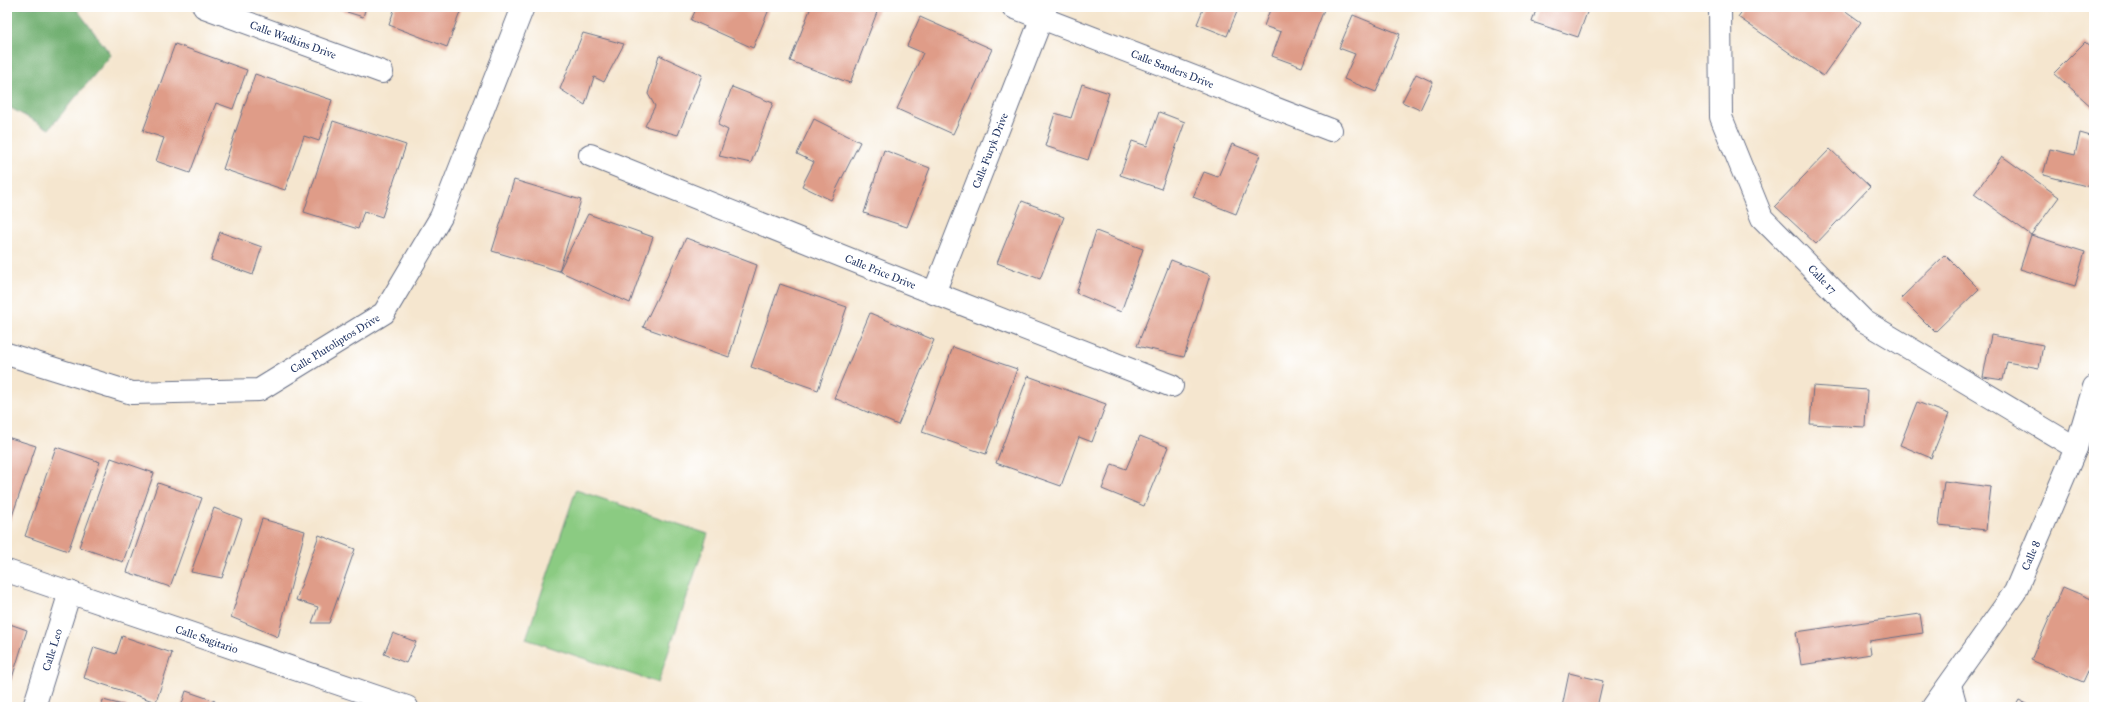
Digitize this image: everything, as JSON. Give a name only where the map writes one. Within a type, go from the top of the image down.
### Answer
[{"type":"street","name":"Calle Wadkins Drive","points":[[204,7],[382,72]]},
{"type":"street","name":"Calle Plutoliptos Drive","points":[[7,354],[132,393],[259,390],[384,313],[441,217],[523,7]]},
{"type":"street","name":"Calle Sanders Drive","points":[[1013,7],[1044,13],[1331,130]]},
{"type":"street","name":"Calle 17","points":[[1720,7],[1721,117],[1762,218],[1864,321],[2076,448]]},
{"type":"street","name":"Calle Furyk Drive","points":[[934,293],[1044,13]]},
{"type":"street","name":"Calle Price Drive","points":[[590,155],[934,293],[1172,386]]},
{"type":"street","name":"Calle 8","points":[[1933,707],[2015,592],[2076,448],[2094,387]]},
{"type":"street","name":"Calle Sagitario","points":[[7,571],[407,707]]},
{"type":"street","name":"Calle Leo","points":[[34,707],[70,592]]},
{"type":"street","points":[[1950,685],[1956,707]]},
{"type":"green space","points":[[7,7],[75,7],[111,55],[49,129],[7,106]]},
{"type":"green space","points":[[576,490],[708,534],[658,683],[526,639]]},
{"type":"building","points":[[331,7],[366,7],[363,17]]},
{"type":"building","points":[[395,7],[462,7],[447,47],[389,25]]},
{"type":"building","points":[[697,7],[770,7],[753,48],[691,20]]},
{"type":"building","points":[[811,7],[879,7],[850,83],[790,61]]},
{"type":"building","points":[[1204,7],[1239,7],[1227,36],[1197,24]]},
{"type":"building","points":[[1271,7],[1325,7],[1302,67],[1272,56],[1281,32],[1264,26]]},
{"type":"building","points":[[1537,7],[1589,7],[1578,37],[1532,22]]},
{"type":"building","points":[[1745,7],[1840,7],[1861,22],[1823,76],[1738,17]]},
{"type":"building","points":[[1353,15],[1400,34],[1376,92],[1344,79],[1355,54],[1339,48]]},
{"type":"building","points":[[920,17],[992,49],[953,134],[897,109],[923,53],[907,46]]},
{"type":"building","points":[[583,33],[624,44],[604,82],[594,77],[585,105],[560,89]]},
{"type":"building","points":[[2085,42],[2094,50],[2094,109],[2054,73]]},
{"type":"building","points":[[175,44],[247,70],[233,109],[216,103],[190,173],[156,161],[164,138],[143,131]]},
{"type":"building","points":[[659,55],[702,75],[678,135],[645,126],[655,106],[648,94]]},
{"type":"building","points":[[255,74],[332,100],[319,141],[304,136],[285,190],[223,169]]},
{"type":"building","points":[[1416,74],[1433,82],[1420,110],[1402,102]]},
{"type":"building","points":[[1082,84],[1109,93],[1088,160],[1045,146],[1055,113],[1071,118]]},
{"type":"building","points":[[732,87],[773,103],[751,163],[719,156],[728,130],[718,125]]},
{"type":"building","points":[[1159,112],[1185,122],[1161,189],[1120,175],[1132,141],[1147,146]]},
{"type":"building","points":[[814,119],[860,142],[831,200],[802,186],[814,162],[797,154]]},
{"type":"building","points":[[333,121],[406,145],[382,217],[364,211],[358,229],[304,212]]},
{"type":"building","points":[[2080,133],[2094,137],[2094,188],[2043,175],[2050,149],[2075,155]]},
{"type":"building","points":[[1232,144],[1260,155],[1236,214],[1193,197],[1204,172],[1218,177]]},
{"type":"building","points":[[1830,149],[1870,187],[1816,244],[1775,206]]},
{"type":"building","points":[[884,150],[930,168],[907,227],[864,213]]},
{"type":"building","points":[[2002,156],[2059,197],[2031,235],[1974,194]]},
{"type":"building","points":[[514,180],[581,200],[559,271],[492,251]]},
{"type":"building","points":[[1022,201],[1064,217],[1040,279],[997,263]]},
{"type":"building","points":[[588,214],[653,237],[630,303],[559,271]]},
{"type":"building","points":[[1096,231],[1143,249],[1121,312],[1076,293]]},
{"type":"building","points":[[220,232],[262,247],[253,275],[211,260]]},
{"type":"building","points":[[2031,235],[2085,252],[2075,286],[2020,269]]},
{"type":"building","points":[[686,238],[757,265],[729,357],[643,327]]},
{"type":"building","points":[[1945,255],[1979,289],[1935,332],[1901,298]]},
{"type":"building","points":[[1171,260],[1210,275],[1184,357],[1137,346]]},
{"type":"building","points":[[780,284],[847,307],[818,390],[751,367]]},
{"type":"building","points":[[870,313],[934,340],[898,425],[834,398]]},
{"type":"building","points":[[1991,335],[2043,345],[2039,368],[2007,362],[2003,380],[1983,377]]},
{"type":"building","points":[[953,347],[1017,369],[986,454],[922,432]]},
{"type":"building","points":[[1028,376],[1106,404],[1092,442],[1079,437],[1061,486],[996,463]]},
{"type":"building","points":[[1813,386],[1867,390],[1865,427],[1810,424]]},
{"type":"building","points":[[1917,402],[1949,414],[1931,458],[1900,445]]},
{"type":"building","points":[[1140,436],[1168,447],[1144,506],[1102,489],[1112,464],[1126,469]]},
{"type":"building","points":[[7,437],[36,446],[10,522],[7,521]]},
{"type":"building","points":[[56,447],[100,462],[68,551],[25,536]]},
{"type":"building","points":[[111,458],[154,473],[123,562],[79,547]]},
{"type":"building","points":[[2090,474],[2094,474],[2094,511],[2093,511]]},
{"type":"building","points":[[1944,481],[1991,487],[1986,530],[1939,525]]},
{"type":"building","points":[[158,483],[202,498],[170,587],[127,572]]},
{"type":"building","points":[[214,508],[242,519],[222,578],[191,572]]},
{"type":"building","points":[[262,519],[305,531],[278,637],[231,617]]},
{"type":"building","points":[[319,535],[355,549],[329,623],[312,623],[318,607],[296,600]]},
{"type":"building","points":[[2063,587],[2094,600],[2094,658],[2083,682],[2031,660]]},
{"type":"building","points":[[1920,614],[1923,633],[1869,641],[1871,654],[1801,665],[1796,632]]},
{"type":"building","points":[[7,623],[27,630],[7,694]]},
{"type":"building","points":[[393,633],[416,642],[406,663],[384,654]]},
{"type":"building","points":[[122,636],[172,653],[156,702],[84,678],[94,647],[116,654]]},
{"type":"building","points":[[1569,673],[1603,681],[1597,707],[1562,707]]},
{"type":"building","points":[[186,691],[215,701],[213,707],[181,707]]},
{"type":"building","points":[[103,700],[127,706],[101,707]]},
{"type":"building","points":[[2019,700],[2033,707],[2015,707]]}]
